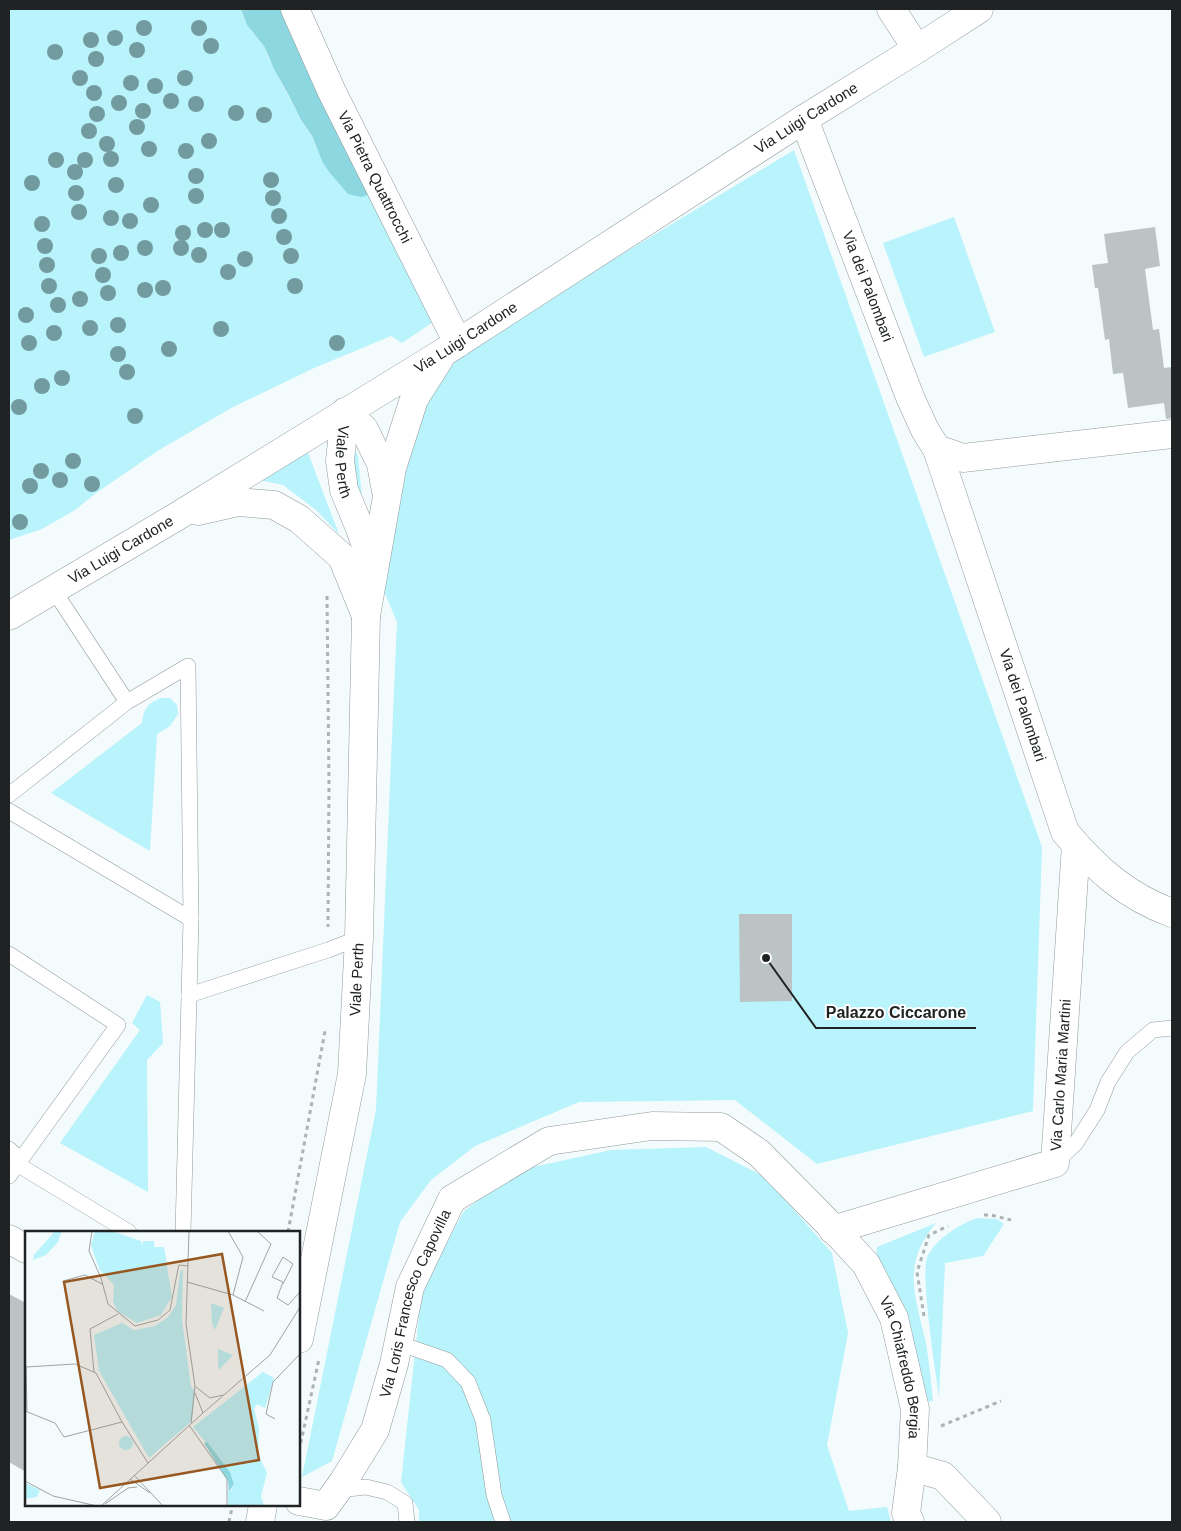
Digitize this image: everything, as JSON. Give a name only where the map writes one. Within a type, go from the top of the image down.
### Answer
[{"type":"street","name":"Via Pietra Quattrocchi","points":[[295,9],[451,348]]},
{"type":"street","points":[[891,9],[917,49]]},
{"type":"street","name":"Via Luigi Cardone","points":[[9,616],[176,517],[451,348],[804,119],[917,49],[951,16],[979,9]]},
{"type":"street","name":"Via dei Palombari","points":[[804,119],[910,397],[924,430],[937,449],[1065,832],[1086,857],[1115,883],[1151,905],[1172,913]]},
{"type":"street","name":"Viale Perth","points":[[300,1333],[352,1074],[358,938],[366,616],[392,468],[414,399],[451,348]]},
{"type":"street","name":"Viale Perth","points":[[345,412],[364,429],[380,464],[387,492]]},
{"type":"street","name":"Viale Perth","points":[[345,412],[340,461],[344,490],[374,568]]},
{"type":"street","points":[[937,449],[963,458],[1172,434]]},
{"type":"street","name":"Viale Perth","points":[[176,517],[238,502],[274,505],[299,519],[342,558],[366,616]]},
{"type":"street","name":"Via Carlo Maria Martini","points":[[833,1230],[1055,1163],[1076,845]]},
{"type":"street","name":"Via Loris Francesco Capovilla","points":[[300,1501],[326,1506],[375,1430],[398,1343],[410,1287],[452,1199],[549,1141],[652,1126],[721,1127],[760,1153],[833,1230]]},
{"type":"street","name":"Via Chiafreddo Bergia","points":[[833,1230],[866,1264],[894,1318],[915,1409],[912,1467],[906,1513],[910,1522]]},
{"type":"street","points":[[9,1239],[25,1248]]},
{"type":"street","points":[[912,1467],[943,1476],[987,1522]]},
{"type":"street","points":[[260,1522],[263,1506]]},
{"type":"lane","points":[[53,589],[127,702]]},
{"type":"lane","points":[[9,795],[127,702],[188,666],[192,919],[183,1231]]},
{"type":"lane","points":[[9,811],[192,919]]},
{"type":"lane","points":[[189,995],[328,950],[358,938]]},
{"type":"lane","points":[[9,954],[118,1024],[15,1166]]},
{"type":"lane","points":[[1055,1163],[1076,1144],[1097,1110],[1108,1082],[1127,1052],[1153,1030],[1172,1028]]},
{"type":"lane","points":[[9,1149],[15,1166],[127,1231]]},
{"type":"lane","points":[[398,1343],[447,1360],[468,1382],[483,1420],[494,1495],[503,1522]]},
{"type":"lane","points":[[338,1490],[366,1487],[387,1492],[405,1503],[407,1522]]},
{"type":"path","points":[[328,950],[329,785],[326,583],[342,558]]},
{"type":"path","points":[[288,1231],[326,1024]]},
{"type":"path","points":[[976,1216],[991,1214],[1011,1220]]},
{"type":"path","points":[[924,1318],[917,1272],[929,1236],[952,1224]]},
{"type":"path","points":[[963,1416],[1001,1401]]},
{"type":"path","points":[[229,1522],[233,1506]]},
{"type":"shaded area","points":[[9,9],[241,9],[247,25],[264,46],[318,151],[375,193],[436,320],[402,343],[391,336],[314,368],[233,407],[159,450],[96,493],[75,510],[42,529],[9,540]]},
{"type":"shaded area","points":[[241,9],[286,9],[375,193],[361,197],[348,194],[330,173],[323,163],[312,136],[301,120],[274,69],[264,46],[247,25]]},
{"type":"shaded area","points":[[794,150],[1042,847],[1033,1111],[817,1164],[735,1100],[579,1102],[475,1146],[431,1180],[400,1222],[332,1461],[302,1477],[376,1110],[397,622],[374,568],[434,368]]},
{"type":"shaded area","points":[[954,217],[995,332],[924,357],[883,243]]},
{"type":"shaded area","points":[[348,440],[358,456],[362,498],[360,505]]},
{"type":"shaded area","points":[[308,453],[339,534],[316,510],[283,485],[251,478]]},
{"type":"shaded area","points":[[161,698],[170,698],[177,705],[178,714],[170,726],[157,734],[150,851],[51,793],[142,723],[147,707],[152,702]]},
{"type":"shaded area","points":[[147,995],[160,1002],[163,1043],[147,1060],[148,1192],[60,1143],[140,1030],[132,1023]]},
{"type":"shaded area","points":[[706,1147],[765,1177],[832,1253],[848,1333],[827,1445],[849,1511],[887,1507],[891,1522],[419,1522],[419,1510],[401,1482],[422,1288],[464,1211],[519,1170],[611,1150]]},
{"type":"shaded area","points":[[977,1218],[997,1219],[1004,1224],[983,1256],[945,1263],[939,1397],[927,1300],[926,1264],[928,1255],[938,1242],[956,1228]]},
{"type":"shaded area","points":[[936,1223],[925,1238],[918,1253],[914,1281],[915,1295],[926,1343],[933,1401],[926,1402],[876,1258],[877,1247]]},
{"type":"building","points":[[1155,227],[1160,266],[1145,269],[1153,330],[1159,329],[1164,368],[1172,367],[1172,418],[1166,419],[1164,403],[1128,408],[1123,373],[1113,374],[1109,339],[1105,340],[1098,288],[1095,288],[1092,265],[1108,263],[1104,234]]},
{"type":"building","points":[[739,914],[792,914],[792,1001],[740,1002]]},
{"type":"building","points":[[9,1294],[25,1302],[25,1471],[9,1462]]},
{"type":"place","name":"Palazzo Ciccarone","points":[[766,958]]}]
